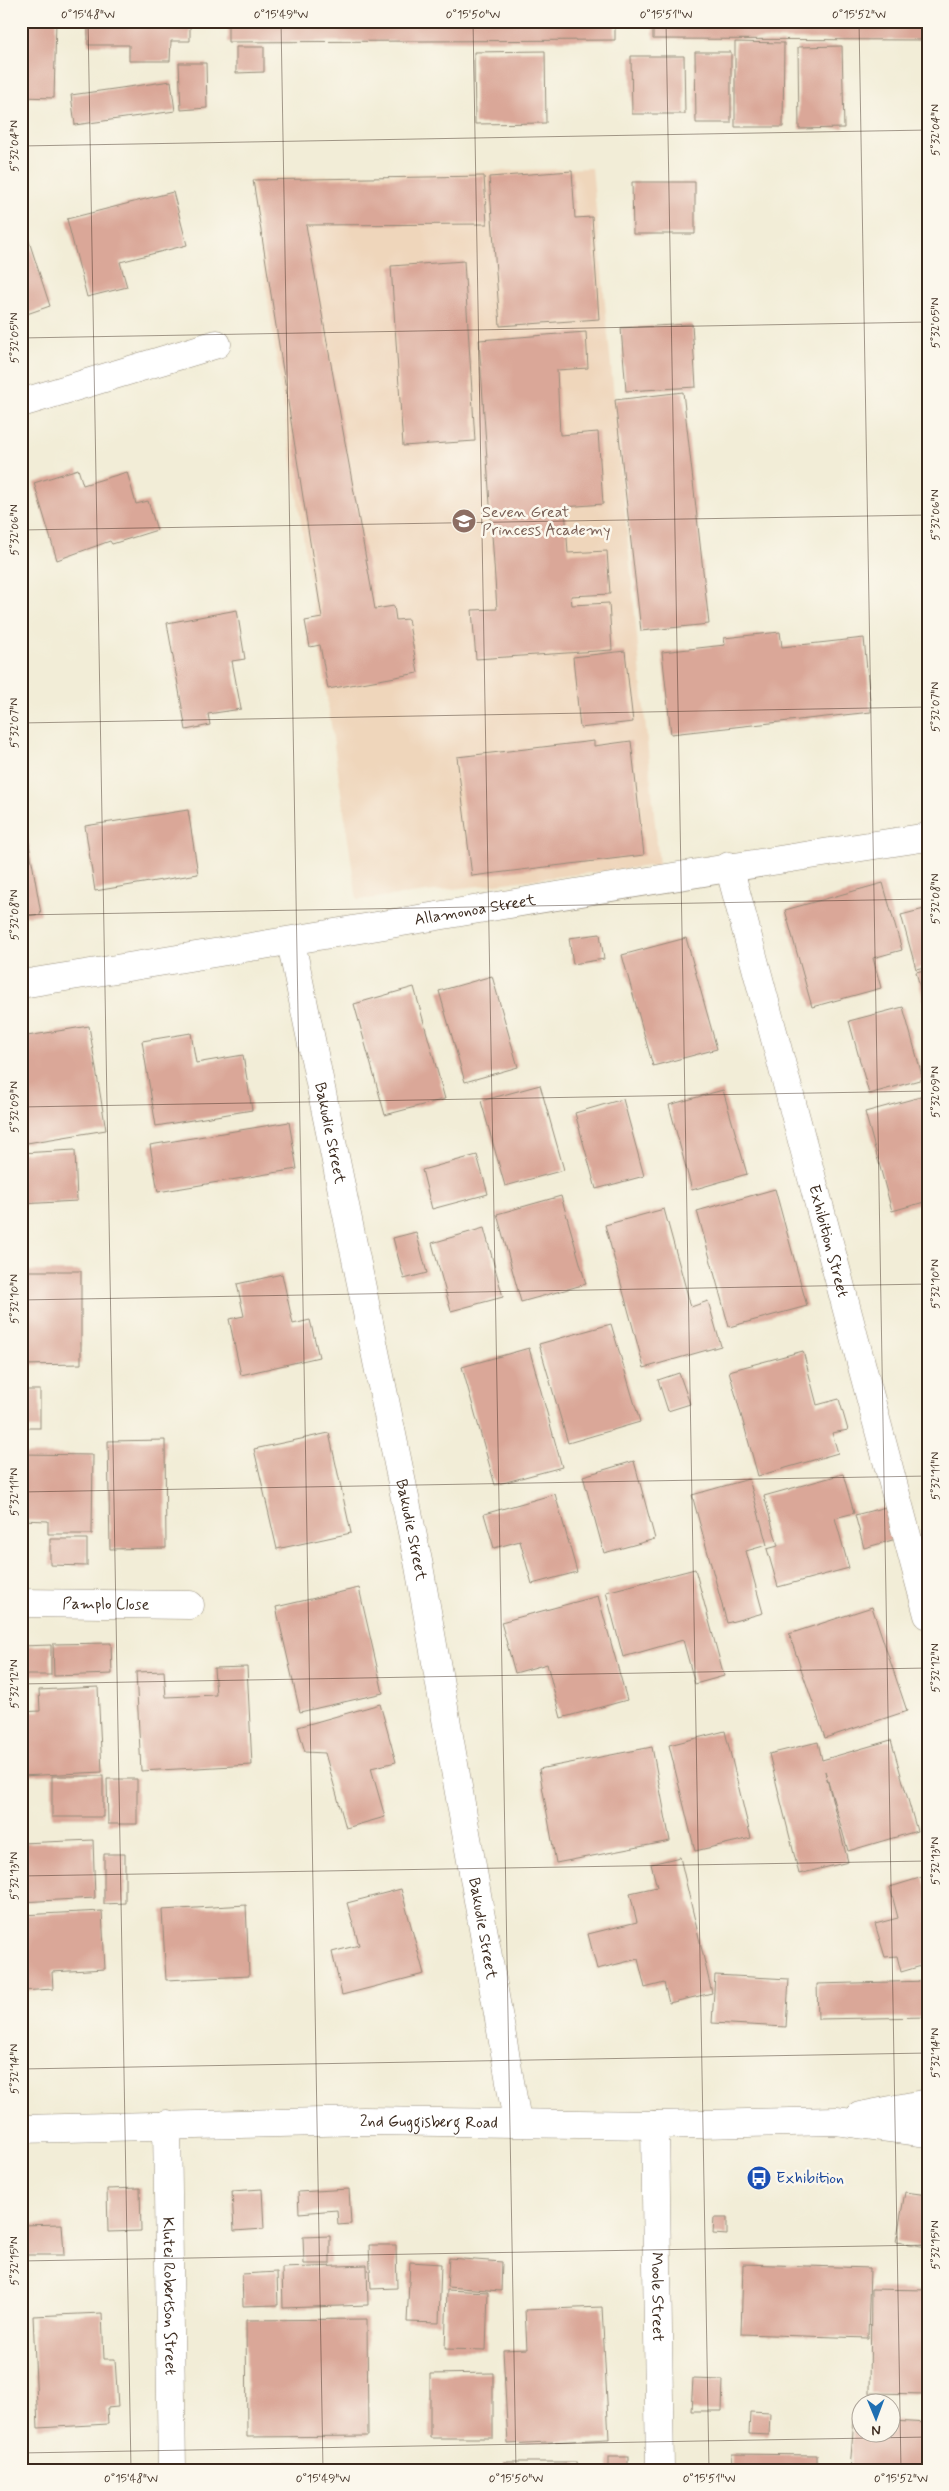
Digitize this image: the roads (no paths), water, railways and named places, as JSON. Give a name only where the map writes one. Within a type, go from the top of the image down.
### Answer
[{"type":"street","points":[[21,403],[217,344]]},
{"type":"street","name":"Allamonoa Street","points":[[21,984],[291,942],[729,866],[928,837]]},
{"type":"street","name":"Exhibition Street","points":[[729,866],[928,1615]]},
{"type":"street","name":"Bakudie Street","points":[[291,942],[419,1566],[517,2122]]},
{"type":"street","name":"Pamplo Close","points":[[21,1603],[190,1605]]},
{"type":"street","name":"2nd Guggisberg Road","points":[[836,2121],[928,2103]]},
{"type":"street","name":"2nd Guggisberg Road","points":[[21,2128],[167,2124],[517,2122],[655,2125],[836,2121],[928,2133]]},
{"type":"street","name":"Klutei Robertson Street","points":[[167,2124],[172,2470]]},
{"type":"street","name":"Moole Street","points":[[655,2125],[660,2470]]},
{"type":"place","name":"Seven Great Princess Academy","points":[[464,521]]},
{"type":"place","name":"Exhibition","points":[[759,2178]]}]
